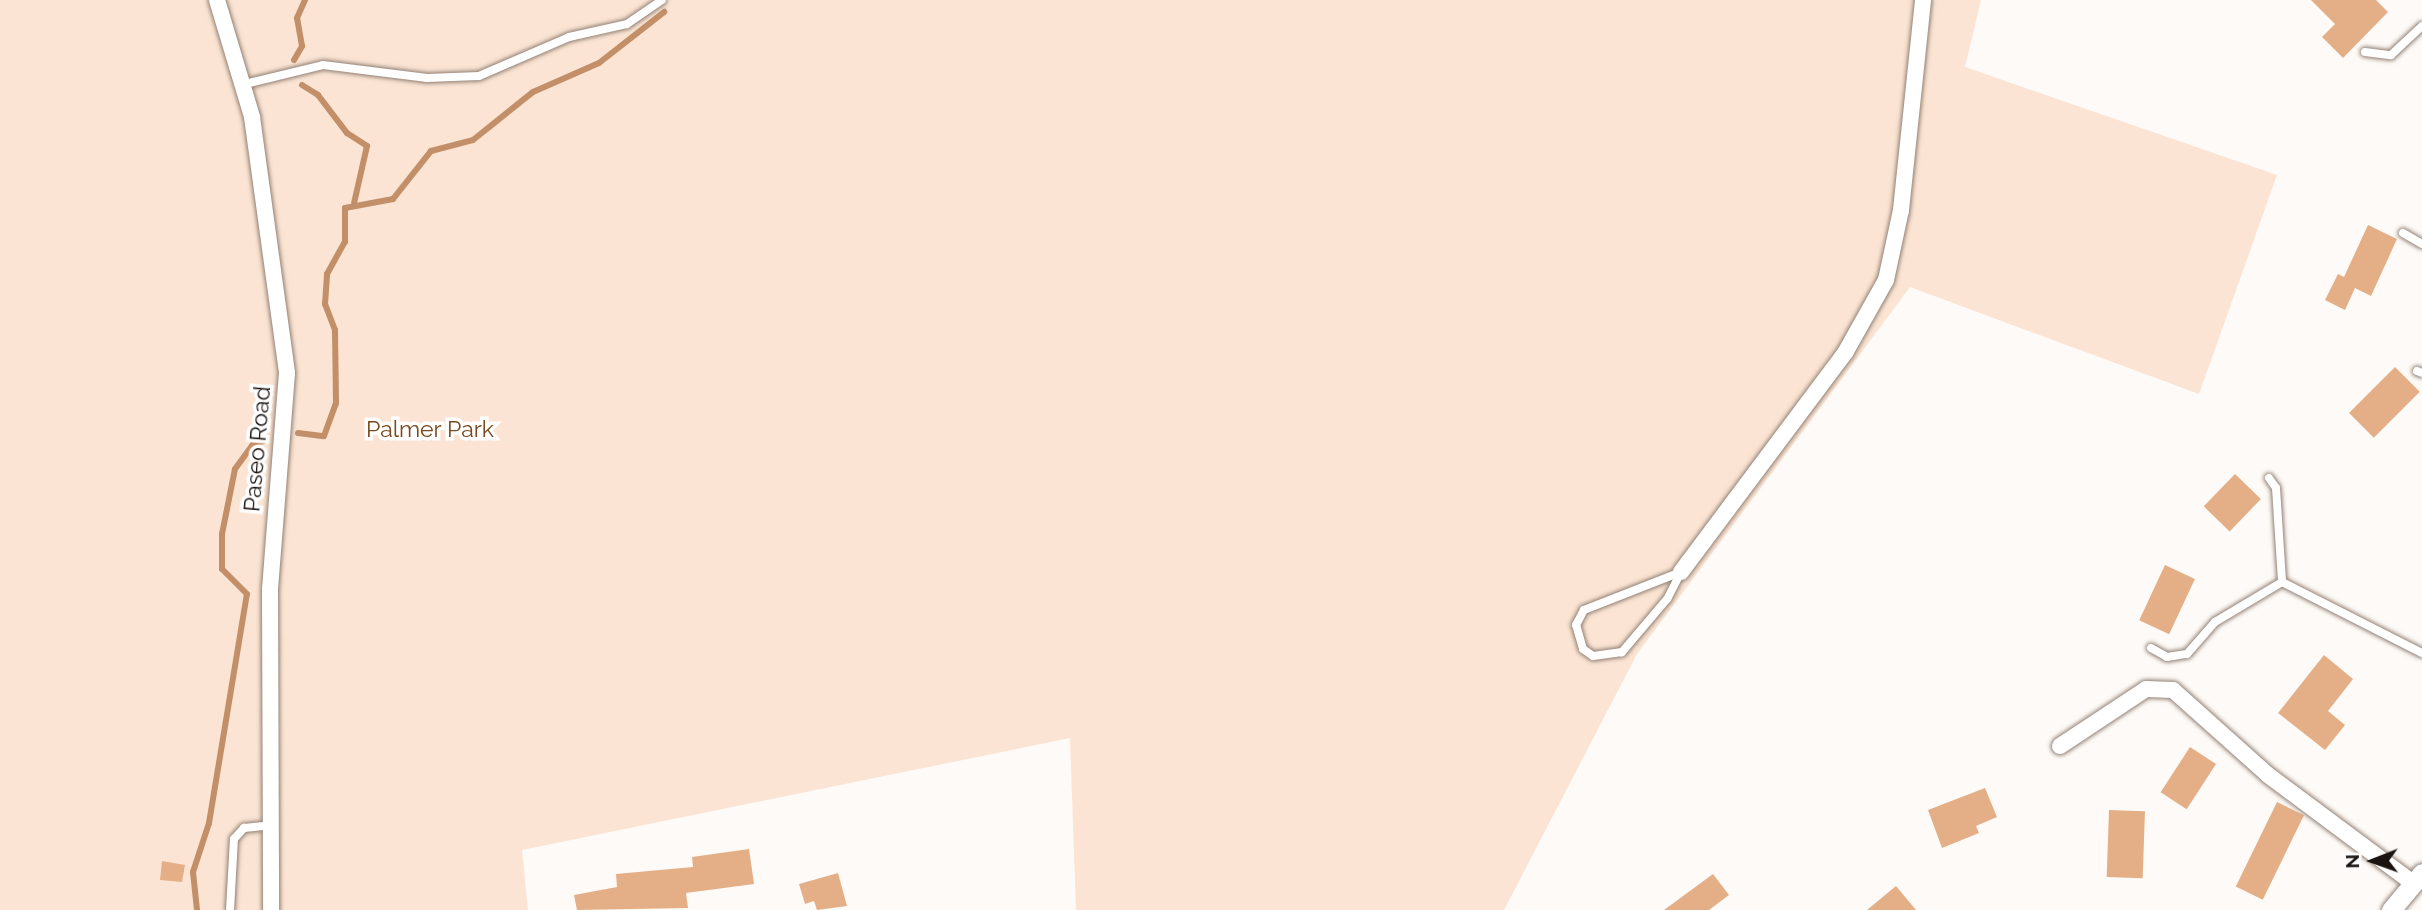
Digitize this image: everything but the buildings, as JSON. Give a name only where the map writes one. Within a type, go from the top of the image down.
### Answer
[{"type":"street","name":"Paseo Road","points":[[217,0],[245,84],[271,232],[287,373],[270,589],[271,910]]},
{"type":"street","points":[[1681,572],[1705,546],[1853,342],[1886,280],[1900,210],[1923,0]]},
{"type":"street","points":[[2060,746],[2146,689],[2173,690],[2268,775],[2418,878],[2391,910]]},
{"type":"lane","points":[[245,84],[323,65],[427,78],[479,76],[569,37],[627,24],[662,0]]},
{"type":"lane","points":[[2365,52],[2391,55],[2422,26]]},
{"type":"lane","points":[[2403,233],[2422,244]]},
{"type":"lane","points":[[2269,478],[2276,488],[2282,582]]},
{"type":"lane","points":[[1681,572],[1667,599],[1622,652],[1593,656],[1583,649],[1576,625],[1584,610],[1681,572]]},
{"type":"lane","points":[[2151,648],[2167,657],[2187,654],[2215,622],[2282,582]]},
{"type":"lane","points":[[2282,582],[2422,653]]},
{"type":"lane","points":[[230,910],[234,839],[244,828],[271,825]]},
{"type":"green space","name":"Palmer Park","points":[[0,0],[1981,0],[1965,67],[2277,175],[2199,394],[1910,287],[1637,654],[1504,910],[1076,910],[1070,738],[522,850],[528,910],[0,910]]},
{"type":"waterway","points":[[294,60],[302,46],[297,18],[305,0]]},
{"type":"waterway","points":[[298,433],[324,436],[336,403],[335,330],[325,304],[327,274],[345,242],[345,208],[393,199],[431,151],[473,140],[533,92],[599,63],[664,12]]},
{"type":"waterway","points":[[302,85],[318,95],[347,133],[367,146],[354,203]]},
{"type":"waterway","points":[[197,910],[193,872],[209,823],[247,594],[222,569],[222,534],[235,469],[253,444],[264,441]]}]
